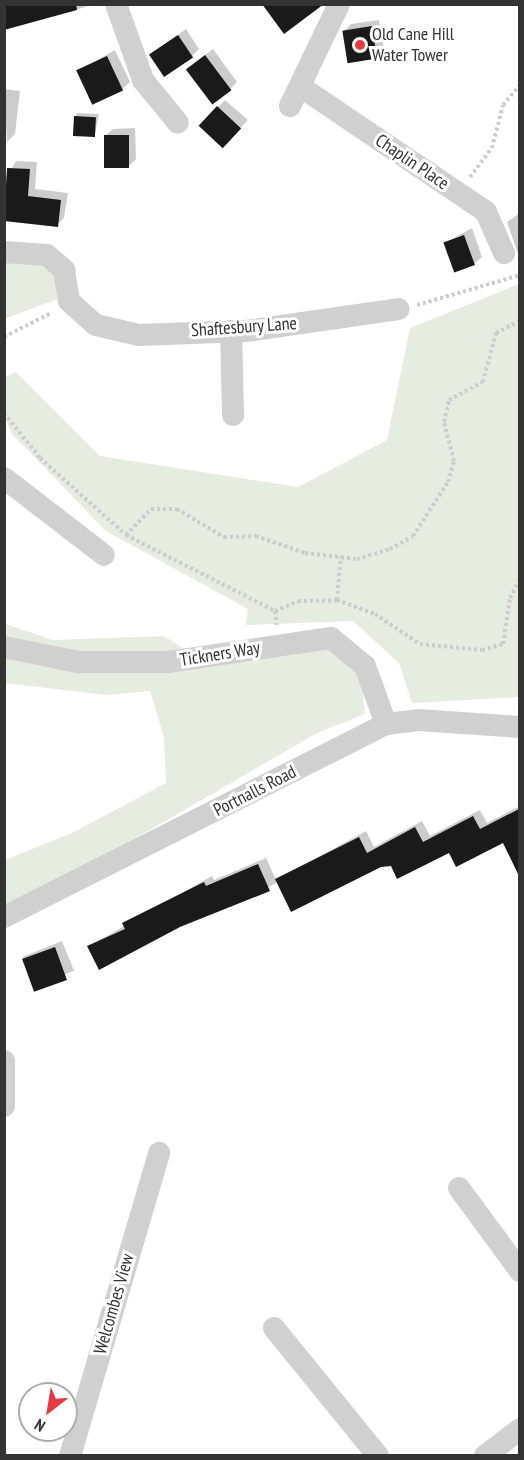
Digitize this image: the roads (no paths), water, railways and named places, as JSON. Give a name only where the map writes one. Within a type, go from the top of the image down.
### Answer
[{"type":"street","points":[[116,4],[143,80],[178,123]]},
{"type":"street","points":[[290,106],[302,87],[339,4]]},
{"type":"street","name":"Chaplin Place","points":[[302,87],[486,212],[504,253]]},
{"type":"street","name":"Shaftesbury Lane","points":[[4,252],[47,255],[64,270],[69,301],[96,325],[139,335],[231,331],[398,309]]},
{"type":"street","points":[[231,331],[233,415]]},
{"type":"street","points":[[4,478],[104,555]]},
{"type":"street","name":"Tickners Way","points":[[4,647],[78,662],[168,662],[331,638],[365,666],[386,724]]},
{"type":"street","name":"Portnalls Road","points":[[4,916],[386,724],[418,720],[519,727]]},
{"type":"street","points":[[4,1062],[4,1106]]},
{"type":"street","name":"Welcombes View","points":[[70,1455],[159,1153]]},
{"type":"street","points":[[459,1188],[519,1271]]},
{"type":"street","points":[[274,1328],[378,1455]]},
{"type":"street","points":[[485,1455],[519,1429]]},
{"type":"place","name":"Old Cane Hill Water Tower","points":[[360,45]]}]
